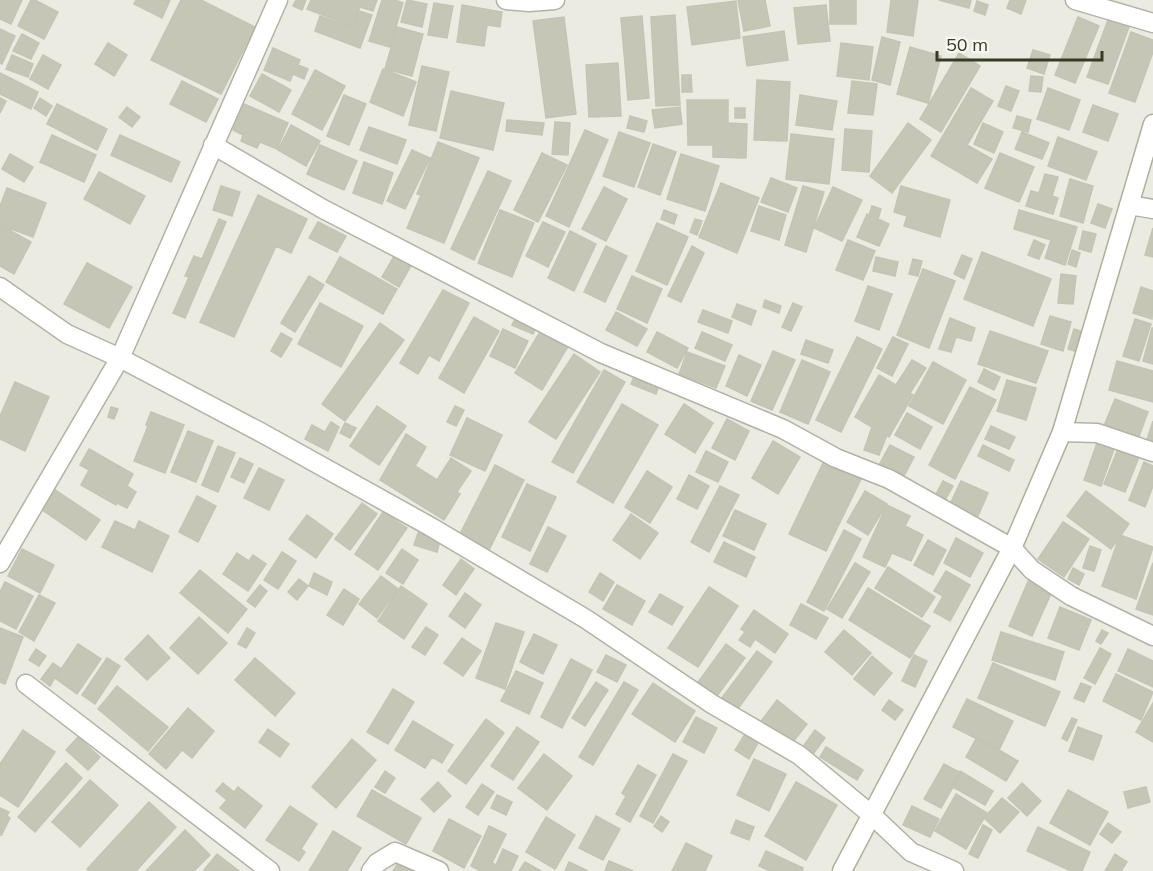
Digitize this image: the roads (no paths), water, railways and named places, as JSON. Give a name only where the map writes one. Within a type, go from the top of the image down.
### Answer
[{"type":"street","points":[[0,563],[120,358],[278,0]]},
{"type":"street","points":[[506,0],[528,2],[555,0]]},
{"type":"street","points":[[1075,0],[1153,23]]},
{"type":"street","points":[[842,871],[873,816],[1012,548],[1062,432],[1153,124]]},
{"type":"street","points":[[213,145],[323,209],[601,353],[783,429],[836,458],[889,479],[1012,548],[1032,570],[1071,596],[1153,636]]},
{"type":"street","points":[[1129,205],[1153,209]]},
{"type":"street","points":[[0,287],[67,334],[120,358],[431,527],[586,620],[712,704],[799,755],[873,816],[911,852],[954,871]]},
{"type":"street","points":[[1062,432],[1097,433],[1153,452]]},
{"type":"street","points":[[27,684],[270,871]]},
{"type":"street","points":[[371,871],[377,863],[394,852],[439,871]]}]
